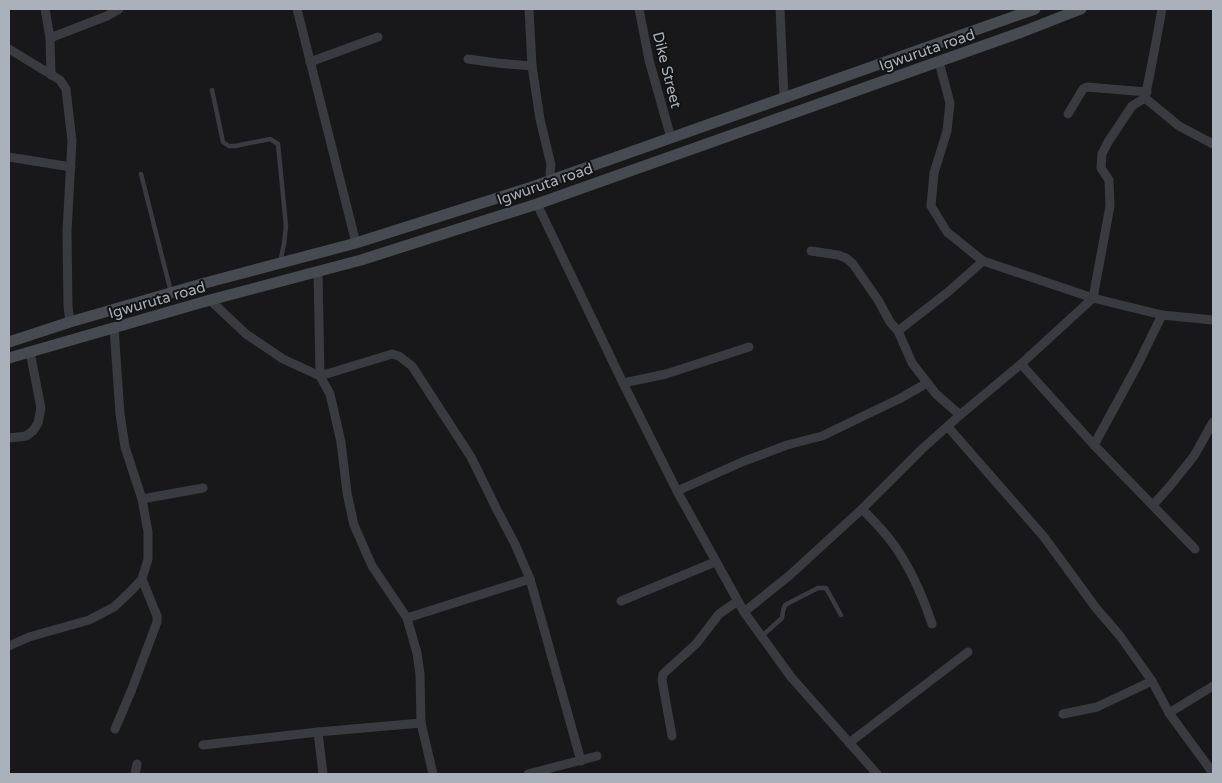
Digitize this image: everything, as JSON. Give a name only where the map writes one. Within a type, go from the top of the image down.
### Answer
[{"type":"main road","name":"Igwuruta road","points":[[9,342],[70,322],[356,243],[552,180],[784,98],[1014,13],[1035,9]]},
{"type":"main road","name":"Igwuruta road","points":[[9,358],[210,300],[361,260],[537,204],[939,62],[1081,9]]},
{"type":"street","points":[[45,9],[50,38],[51,75]]},
{"type":"street","points":[[50,38],[107,16],[119,9]]},
{"type":"street","points":[[297,9],[356,243]]},
{"type":"street","points":[[529,9],[532,66],[540,119],[551,165],[550,173],[552,180]]},
{"type":"street","name":"Dike Street","points":[[639,9],[648,60],[671,138]]},
{"type":"street","points":[[780,9],[784,98]]},
{"type":"street","points":[[744,612],[790,575],[862,509],[922,449],[1021,364],[1093,298],[1110,206],[1109,180],[1101,168],[1102,154],[1132,106],[1146,95],[1162,9]]},
{"type":"street","points":[[310,62],[378,37]]},
{"type":"street","points":[[9,49],[60,80],[66,89],[72,141],[67,231],[70,322]]},
{"type":"street","points":[[468,59],[532,66]]},
{"type":"street","points":[[939,62],[950,103],[947,131],[934,173],[931,206],[947,232],[983,262],[1093,298],[1162,315],[1213,320]]},
{"type":"street","points":[[1068,114],[1086,87],[1146,95],[1179,126],[1213,144]]},
{"type":"street","points":[[9,157],[71,166]]},
{"type":"street","points":[[537,204],[677,491],[744,612],[791,677],[877,774]]},
{"type":"street","points":[[811,251],[838,255],[846,258],[853,264],[878,300],[890,322],[898,331],[912,363],[936,394],[960,415]]},
{"type":"street","points":[[898,331],[983,262]]},
{"type":"street","points":[[318,271],[320,376],[330,394],[341,442],[346,493],[354,526],[372,566],[407,618],[420,674],[421,723],[432,774]]},
{"type":"street","points":[[210,300],[246,334],[283,359],[320,376],[392,354],[399,356],[412,366],[472,456],[530,579],[581,761]]},
{"type":"street","points":[[1094,445],[1162,315]]},
{"type":"street","points":[[9,646],[29,637],[89,620],[114,607],[142,579],[148,559],[148,532],[142,499],[125,447],[120,414],[114,328]]},
{"type":"street","points":[[623,383],[666,374],[748,347]]},
{"type":"street","points":[[9,438],[26,436],[33,431],[38,423],[41,408],[30,352]]},
{"type":"street","points":[[1021,364],[1094,445],[1195,548]]},
{"type":"street","points":[[677,491],[742,462],[787,445],[822,436],[901,398],[927,383]]},
{"type":"street","points":[[1153,505],[1194,456],[1213,422]]},
{"type":"street","points":[[948,427],[1044,537],[1096,608],[1120,636],[1152,681],[1169,713],[1213,772]]},
{"type":"street","points":[[142,499],[203,488]]},
{"type":"street","points":[[862,509],[891,540],[907,565],[924,598],[932,624]]},
{"type":"street","points":[[621,601],[715,562]]},
{"type":"street","points":[[115,729],[157,622],[157,616],[142,579]]},
{"type":"street","points":[[407,618],[530,579]]},
{"type":"street","points":[[672,736],[662,680],[663,674],[696,644],[719,614],[738,601]]},
{"type":"street","points":[[848,743],[968,652]]},
{"type":"street","points":[[1169,713],[1210,688],[1213,677]]},
{"type":"street","points":[[1062,714],[1098,707],[1152,681]]},
{"type":"street","points":[[204,745],[421,723]]},
{"type":"street","points":[[318,732],[323,774]]},
{"type":"street","points":[[528,774],[597,756]]},
{"type":"street","points":[[135,774],[137,764]]},
{"type":"lane","points":[[212,90],[223,142],[229,146],[234,146],[270,139],[278,144],[286,226],[279,264]]},
{"type":"lane","points":[[141,174],[171,294]]},
{"type":"lane","points":[[762,636],[782,618],[782,611],[786,605],[818,588],[826,588],[840,615]]}]
